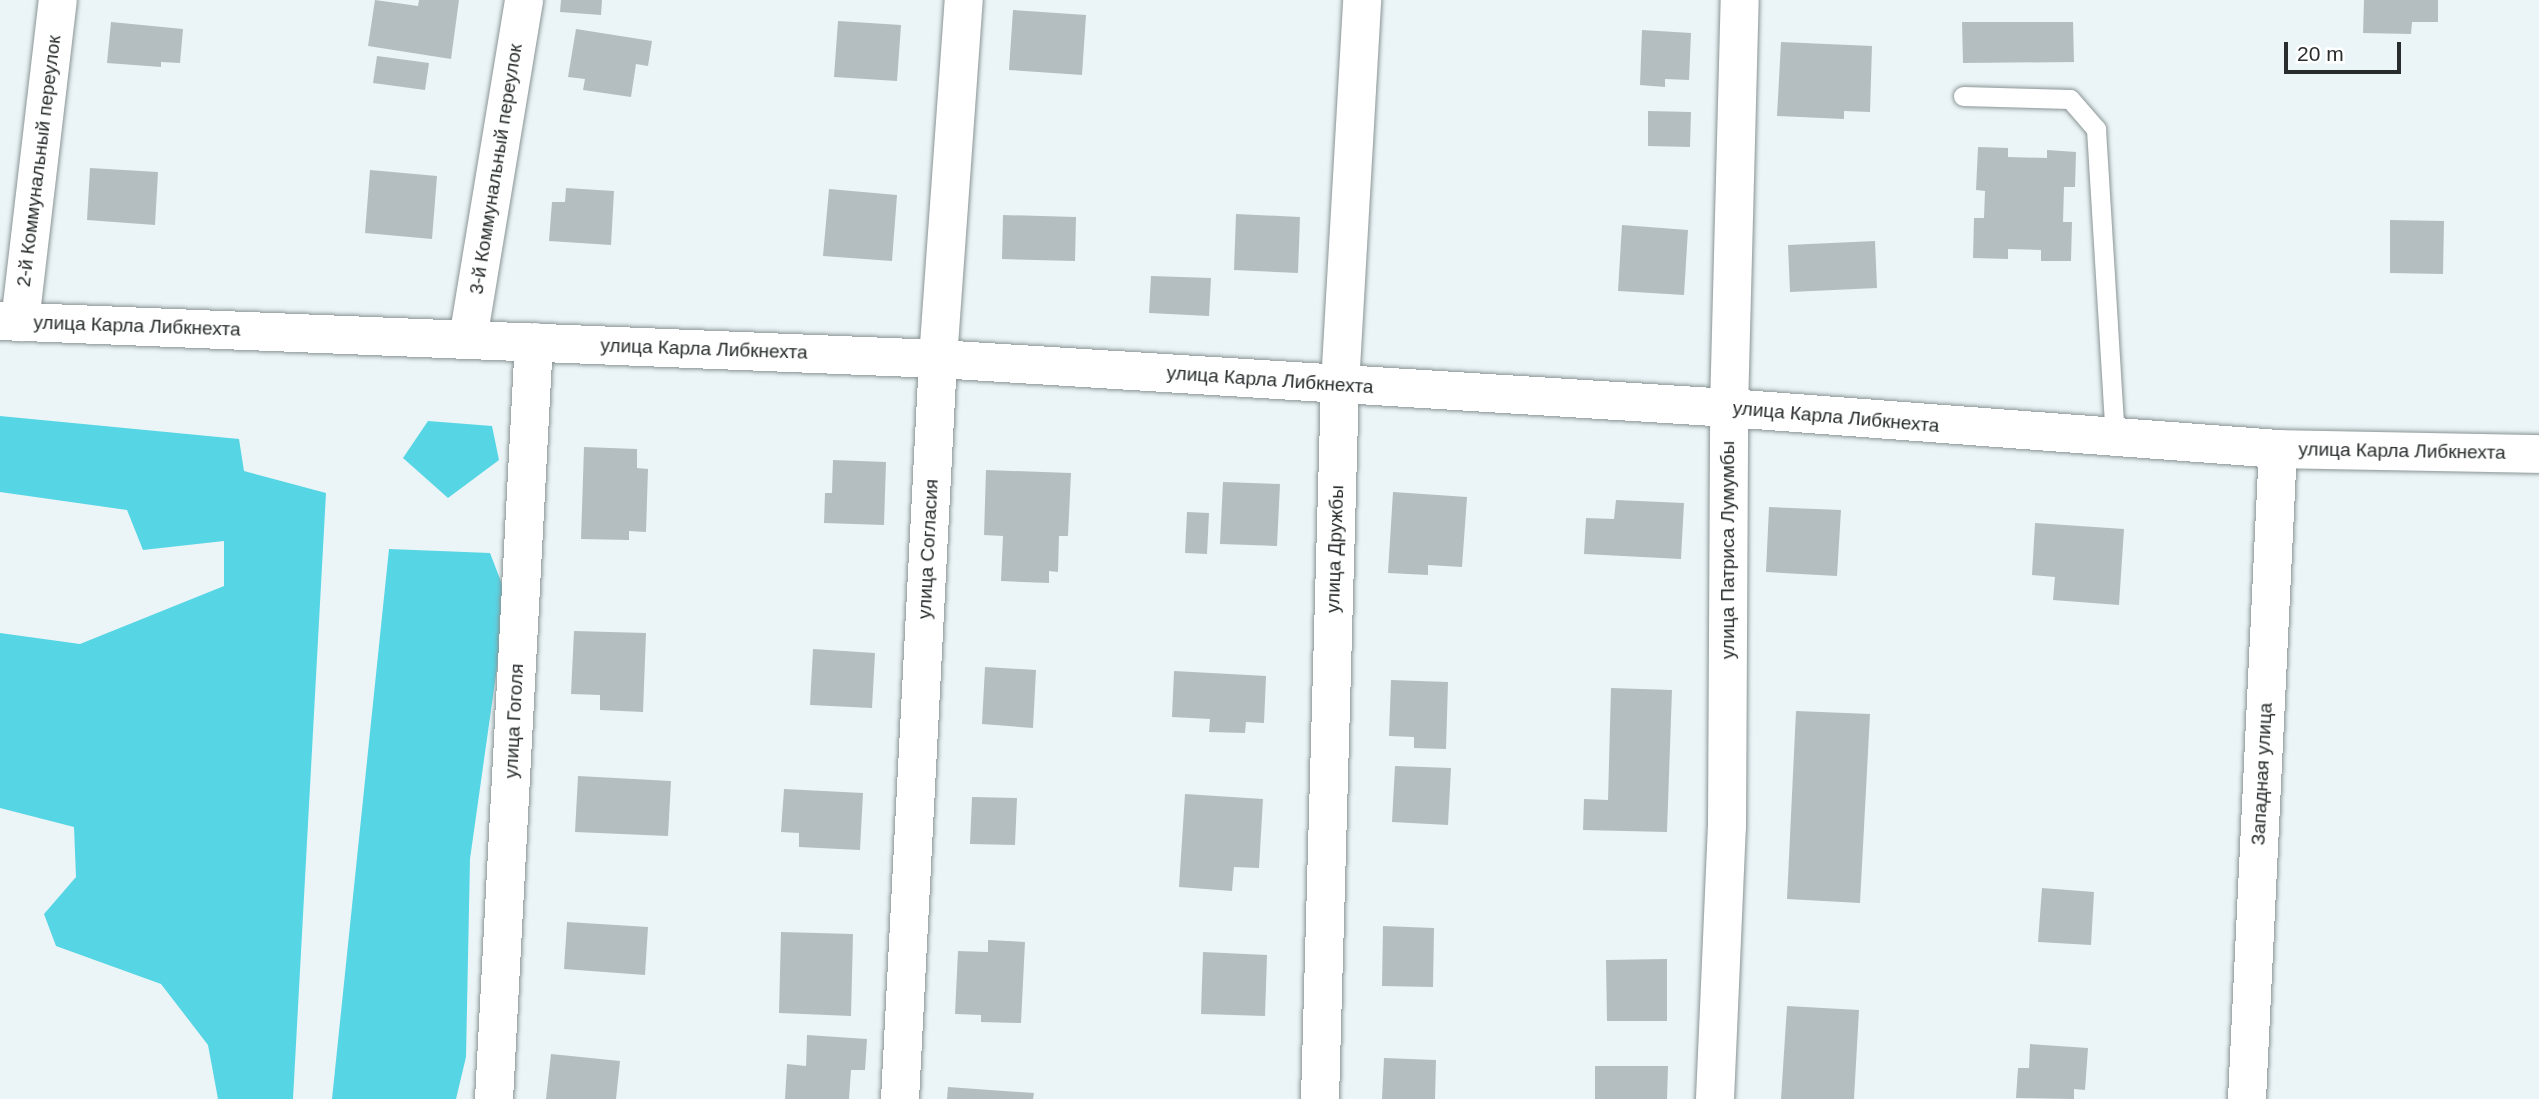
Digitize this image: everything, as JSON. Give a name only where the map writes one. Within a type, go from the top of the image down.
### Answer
[{"type":"street","name":"2-й Коммунальный переулок","points":[[10,321],[58,0]]},
{"type":"street","name":"3-й Коммунальный переулок","points":[[468,339],[524,0]]},
{"type":"street","name":"улица Согласия","points":[[900,1099],[938,359],[964,0]]},
{"type":"street","name":"улица Дружбы","points":[[1320,1099],[1340,385],[1362,0]]},
{"type":"street","name":"улица Патриса Лумумбы","points":[[1715,1099],[1727,827],[1729,408],[1740,0]]},
{"type":"street","name":"улица Карла Либкнехта","points":[[10,321],[938,359],[1729,408],[2115,439],[2278,449],[2539,454]]},
{"type":"street","name":"улица Гоголя","points":[[494,1099],[534,342]]},
{"type":"street","name":"Западная улица","points":[[2247,1099],[2278,449]]},
{"type":"lane","points":[[1963,96],[2070,99],[2096,129],[2115,439]]},
{"type":"shaded area","points":[[0,416],[239,439],[244,471],[326,493],[293,1099],[218,1099],[208,1045],[161,984],[56,946],[44,914],[76,877],[74,827],[0,808],[0,633],[80,644],[224,586],[224,541],[143,550],[127,510],[0,492]]},
{"type":"shaded area","points":[[428,421],[492,426],[499,460],[448,498],[403,458]]},
{"type":"shaded area","points":[[389,549],[490,553],[507,597],[470,859],[466,1057],[456,1099],[332,1099]]},
{"type":"building","points":[[375,0],[418,6],[419,0],[459,0],[451,59],[368,46]]},
{"type":"building","points":[[561,0],[602,0],[601,15],[560,12]]},
{"type":"building","points":[[2364,0],[2438,0],[2438,22],[2412,22],[2411,34],[2363,33]]},
{"type":"building","points":[[1013,10],[1086,15],[1082,75],[1009,70]]},
{"type":"building","points":[[838,21],[901,25],[897,81],[834,77]]},
{"type":"building","points":[[111,22],[183,29],[180,63],[161,62],[161,67],[107,63]]},
{"type":"building","points":[[1962,22],[2073,22],[2074,62],[1963,63]]},
{"type":"building","points":[[576,29],[652,41],[648,66],[636,64],[631,97],[583,90],[585,79],[568,77]]},
{"type":"building","points":[[1642,30],[1691,33],[1689,80],[1665,79],[1665,87],[1640,85]]},
{"type":"building","points":[[1781,42],[1872,46],[1870,112],[1844,111],[1844,119],[1777,116]]},
{"type":"building","points":[[377,56],[429,63],[425,90],[373,83]]},
{"type":"building","points":[[1648,111],[1691,112],[1690,147],[1648,146]]},
{"type":"building","points":[[1978,147],[2008,148],[2008,157],[2047,158],[2047,150],[2076,152],[2075,187],[2064,187],[2063,222],[2072,222],[2071,261],[2041,261],[2041,250],[2008,249],[2008,259],[1973,258],[1974,218],[1984,218],[1985,191],[1976,190]]},
{"type":"building","points":[[90,168],[158,172],[155,225],[87,220]]},
{"type":"building","points":[[370,170],[437,176],[432,239],[365,233]]},
{"type":"building","points":[[566,188],[614,191],[611,245],[549,241],[552,202],[565,202]]},
{"type":"building","points":[[829,189],[897,195],[892,261],[823,256]]},
{"type":"building","points":[[1236,214],[1300,217],[1298,273],[1234,270]]},
{"type":"building","points":[[1003,215],[1076,217],[1075,261],[1002,259]]},
{"type":"building","points":[[2390,220],[2444,221],[2443,274],[2390,273]]},
{"type":"building","points":[[1622,225],[1688,230],[1684,295],[1618,291]]},
{"type":"building","points":[[1875,241],[1877,288],[1790,292],[1788,245]]},
{"type":"building","points":[[1151,276],[1211,278],[1209,316],[1149,313]]},
{"type":"building","points":[[584,447],[637,449],[637,468],[648,469],[646,532],[629,531],[629,540],[581,539]]},
{"type":"building","points":[[833,460],[886,462],[884,525],[824,523],[825,493],[832,493]]},
{"type":"building","points":[[986,470],[1071,473],[1068,536],[1059,536],[1058,572],[1049,571],[1049,583],[1001,581],[1003,536],[984,535]]},
{"type":"building","points":[[1223,482],[1280,484],[1277,546],[1220,544]]},
{"type":"building","points":[[1393,492],[1467,497],[1462,567],[1428,565],[1428,575],[1388,573]]},
{"type":"building","points":[[1616,500],[1684,503],[1681,559],[1584,554],[1586,518],[1614,519]]},
{"type":"building","points":[[1769,507],[1841,510],[1837,576],[1766,572]]},
{"type":"building","points":[[1187,512],[1209,513],[1207,554],[1185,553]]},
{"type":"building","points":[[2035,523],[2124,529],[2119,605],[2053,600],[2055,577],[2032,575]]},
{"type":"building","points":[[574,631],[646,633],[643,712],[600,710],[600,695],[571,694]]},
{"type":"building","points":[[813,649],[875,653],[872,708],[810,705]]},
{"type":"building","points":[[985,667],[1036,670],[1033,728],[982,724]]},
{"type":"building","points":[[1174,671],[1266,676],[1264,723],[1246,722],[1245,733],[1209,732],[1210,719],[1172,717]]},
{"type":"building","points":[[1391,680],[1448,682],[1446,749],[1414,748],[1414,737],[1389,736]]},
{"type":"building","points":[[1611,688],[1672,690],[1667,832],[1583,830],[1584,799],[1608,800]]},
{"type":"building","points":[[1796,711],[1870,714],[1860,903],[1787,899]]},
{"type":"building","points":[[1395,766],[1451,768],[1448,825],[1392,822]]},
{"type":"building","points":[[578,776],[671,781],[668,836],[575,832]]},
{"type":"building","points":[[784,789],[863,793],[860,850],[799,847],[799,833],[781,832]]},
{"type":"building","points":[[1185,794],[1263,799],[1259,868],[1234,867],[1232,891],[1179,887]]},
{"type":"building","points":[[972,797],[1017,798],[1015,845],[970,844]]},
{"type":"building","points":[[2042,888],[2094,892],[2091,945],[2038,942]]},
{"type":"building","points":[[567,922],[648,927],[645,975],[564,969]]},
{"type":"building","points":[[1383,926],[1434,928],[1433,987],[1382,986]]},
{"type":"building","points":[[781,932],[853,934],[851,1016],[779,1013]]},
{"type":"building","points":[[988,940],[1025,942],[1021,1023],[981,1022],[981,1015],[955,1014],[958,951],[988,952]]},
{"type":"building","points":[[1203,952],[1267,955],[1265,1016],[1201,1014]]},
{"type":"building","points":[[1667,959],[1667,1021],[1607,1021],[1606,960]]},
{"type":"building","points":[[1787,1006],[1859,1010],[1854,1099],[1781,1099]]},
{"type":"building","points":[[807,1035],[867,1039],[865,1070],[851,1070],[849,1099],[785,1099],[787,1064],[806,1066]]},
{"type":"building","points":[[2030,1044],[2088,1048],[2085,1090],[2074,1089],[2074,1099],[2016,1098],[2018,1068],[2029,1068]]},
{"type":"building","points":[[551,1054],[620,1061],[616,1099],[546,1099]]},
{"type":"building","points":[[1384,1058],[1436,1060],[1435,1099],[1382,1099]]},
{"type":"building","points":[[1595,1066],[1668,1066],[1667,1099],[1595,1099]]},
{"type":"building","points":[[948,1087],[1034,1093],[1033,1099],[947,1099]]}]
